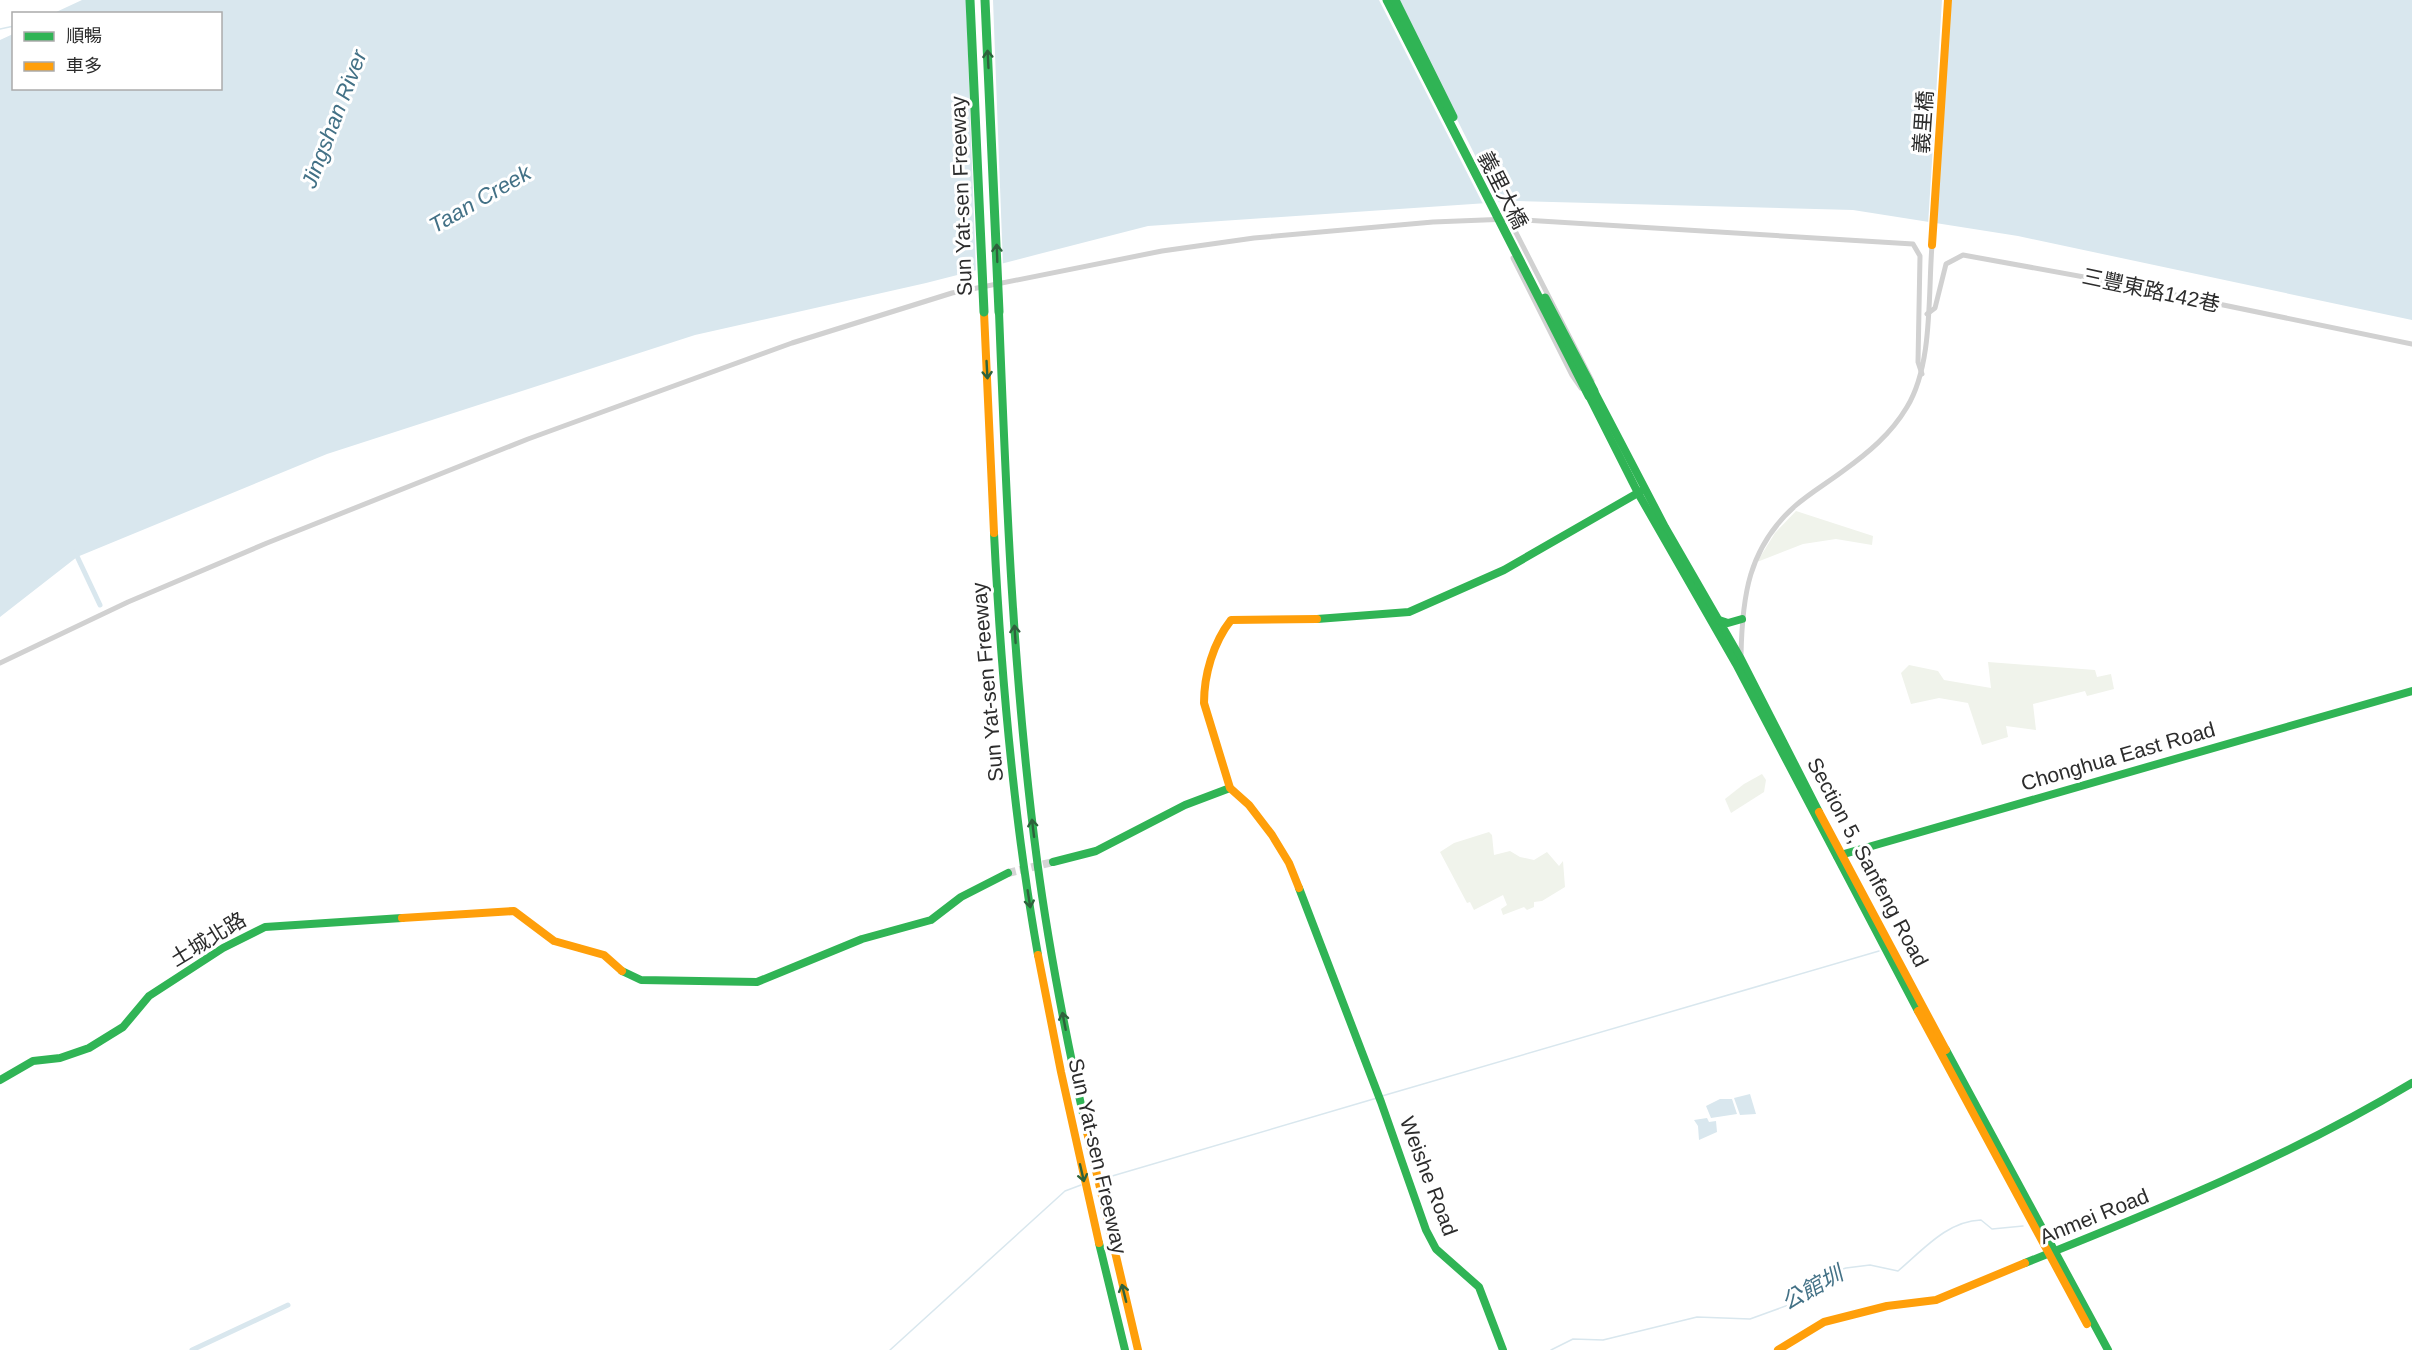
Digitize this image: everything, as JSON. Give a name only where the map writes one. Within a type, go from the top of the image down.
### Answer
[{"type":"main road","name":"Sun Yat-sen Freeway","points":[[970,0],[1002,671],[1024,870],[1044,993],[1065,1095],[1125,1350]]},
{"type":"main road","name":"Sun Yat-sen Freeway","points":[[985,0],[1011,585],[1025,760],[1037,861],[1056,975],[1083,1114],[1138,1350]]},
{"type":"main road","name":"義里大橋","points":[[1387,0],[1592,394]]},
{"type":"main road","name":"義里大橋","points":[[1395,0],[1592,394]]},
{"type":"main road","name":"義里橋","points":[[1932,245],[1948,0]]},
{"type":"main road","name":"Section 5, Sanfeng Road","points":[[1592,394],[1642,491],[1738,662],[1838,855],[2052,1252],[2108,1350]]},
{"type":"main road","name":"Section 5, Sanfeng Road","points":[[1642,491],[1719,620],[1738,662]]},
{"type":"main road","points":[[1053,862],[1095,851],[1180,808],[1230,788],[1204,703],[1204,690],[1206,674],[1224,629],[1231,620],[1297,621],[1409,612],[1504,570],[1642,491]]},
{"type":"main road","points":[[1719,620],[1728,623],[1742,620]]},
{"type":"main road","name":"Chonghua East Road","points":[[1838,855],[2412,691]]},
{"type":"main road","name":"Weishe Road","points":[[1230,788],[1249,805],[1289,863],[1381,1102],[1426,1230],[1436,1249],[1479,1287],[1503,1350]]},
{"type":"main road","name":"土城北路","points":[[0,1080],[33,1061],[60,1058],[89,1048],[123,1027],[149,996],[199,966],[223,948],[265,927],[380,917],[521,913],[554,941],[604,955],[620,970],[641,980],[747,984],[862,939],[931,920],[961,897],[1008,873]]},
{"type":"main road","name":"Anmei Road","points":[[1778,1350],[1824,1322],[1887,1306],[1936,1300],[2261,1167],[2339,1127],[2412,1083]]},
{"type":"main road","name":"Section 5, Sanfeng Road","points":[[2052,1252],[2101,1350]]},
{"type":"street","points":[[1494,219],[1572,375],[1592,394]]},
{"type":"street","points":[[0,663],[192,574],[528,439],[730,365],[881,314],[952,293],[1162,251],[1254,238],[1494,219],[1913,244],[1920,256],[1918,362],[1922,374]]},
{"type":"street","points":[[1509,219],[1588,367],[1592,394]]},
{"type":"street","points":[[1738,662],[1746,587],[1755,561],[1776,527],[1795,506],[1866,454],[1889,432],[1908,406],[1922,374],[1932,245]]},
{"type":"street","name":"三豐東路142巷","points":[[1927,314],[1935,308],[1946,264],[1963,255],[2117,283],[2412,344]]},
{"type":"shaded area","points":[[1796,511],[1873,536],[1872,545],[1836,539],[1803,544],[1757,562],[1775,533]]},
{"type":"shaded area","points":[[1988,662],[2095,670],[2097,677],[2111,674],[2114,689],[2087,696],[2085,691],[2033,704],[2036,730],[2006,726],[2008,737],[1982,745],[1968,703],[1939,698],[1911,704],[1901,673],[1909,665],[1938,671],[1944,680],[1991,688]]},
{"type":"shaded area","points":[[1762,774],[1766,780],[1764,792],[1731,813],[1725,799]]},
{"type":"shaded area","points":[[1489,832],[1492,835],[1494,855],[1510,851],[1520,857],[1534,860],[1547,852],[1559,866],[1563,861],[1565,887],[1542,901],[1534,902],[1534,907],[1527,910],[1524,907],[1503,915],[1501,909],[1507,905],[1503,895],[1474,910],[1470,902],[1467,903],[1440,852],[1454,843]]},
{"type":"water","points":[[82,0],[2412,0],[2412,320],[2018,236],[1853,210],[1517,201],[1148,226],[926,283],[695,335],[327,454],[77,557],[0,617],[0,40],[12,34],[12,90],[222,90],[222,12],[56,12]]},
{"type":"water","points":[[1750,1094],[1756,1114],[1740,1115],[1734,1098]]},
{"type":"water","points":[[1720,1099],[1732,1099],[1737,1114],[1711,1118],[1706,1106]]},
{"type":"water","points":[[1707,1118],[1709,1122],[1716,1121],[1717,1132],[1699,1140],[1698,1126],[1694,1120]]},
{"type":"pier","points":[[966,0],[993,0],[1003,266],[976,273]]},
{"type":"pier","points":[[1379,0],[1397,0],[1500,205],[1484,206]]},
{"type":"pier","points":[[1942,0],[1948,0],[1934,226],[1928,225]]},
{"type":"waterway","points":[[0,29],[12,26]]},
{"type":"waterway","points":[[75,552],[100,605]]},
{"type":"waterway","points":[[1382,1096],[1879,951]]},
{"type":"waterway","points":[[1102,1179],[1377,1098]]},
{"type":"waterway","points":[[890,1350],[1065,1191],[1081,1185]]},
{"type":"waterway","name":"公館圳","points":[[1551,1350],[1573,1339],[1603,1340],[1697,1317],[1750,1319],[1794,1303],[1833,1272],[1870,1265],[1898,1271],[1936,1238],[1957,1225],[1981,1220],[1992,1229],[2023,1226]]},
{"type":"waterway","points":[[192,1350],[288,1305]]},
{"type":"tunnel","points":[[1008,873],[1053,862]]},
{"type":"traffic: fast","points":[[970,0],[984,312]]},
{"type":"traffic: fast","points":[[985,0],[999,312]]},
{"type":"traffic: fast","points":[[1387,0],[1589,396]]},
{"type":"traffic: fast","points":[[1395,0],[1453,117]]},
{"type":"traffic: fast","points":[[1545,298],[1594,391]]},
{"type":"traffic: fast","points":[[999,312],[1016,655],[1029,792],[1053,962],[1087,1132]]},
{"type":"traffic: fast","points":[[1594,391],[1665,527],[1741,659],[1819,812]]},
{"type":"traffic: fast","points":[[1589,396],[1638,493],[1736,664],[1918,1011]]},
{"type":"traffic: fast","points":[[1317,619],[1409,612],[1504,570],[1643,490]]},
{"type":"traffic: fast","points":[[994,533],[1009,745],[1029,903],[1038,955]]},
{"type":"traffic: fast","points":[[1719,620],[1728,623],[1742,619]]},
{"type":"traffic: fast","points":[[1837,856],[2412,691]]},
{"type":"traffic: fast","points":[[1053,862],[1096,851],[1185,805],[1230,788]]},
{"type":"traffic: fast","points":[[622,971],[641,980],[757,982],[862,939],[931,920],[961,897],[1008,873]]},
{"type":"traffic: fast","points":[[1299,888],[1381,1102],[1426,1230],[1436,1249],[1479,1287],[1503,1350]]},
{"type":"traffic: fast","points":[[0,1080],[33,1061],[60,1058],[89,1048],[123,1027],[149,996],[223,948],[265,927],[402,918]]},
{"type":"traffic: fast","points":[[1946,1050],[2108,1350]]},
{"type":"traffic: fast","points":[[2025,1263],[2222,1181],[2318,1135],[2412,1083]]},
{"type":"traffic: fast","points":[[1099,1243],[1125,1350]]},
{"type":"traffic: slow","points":[[1932,245],[1948,0]]},
{"type":"traffic: slow","points":[[984,312],[994,533]]},
{"type":"traffic: slow","points":[[1299,888],[1289,863],[1272,835],[1249,805],[1230,788],[1204,703],[1204,692],[1215,649],[1231,620],[1317,619]]},
{"type":"traffic: slow","points":[[1819,812],[1946,1050]]},
{"type":"traffic: slow","points":[[402,918],[514,911],[554,941],[604,955],[622,971]]},
{"type":"traffic: slow","points":[[1038,955],[1099,1243]]},
{"type":"traffic: slow","points":[[1918,1011],[2087,1324]]},
{"type":"traffic: slow","points":[[1087,1132],[1138,1350]]},
{"type":"traffic: slow","points":[[1778,1350],[1824,1322],[1887,1306],[1936,1300],[2025,1263]]},
{"type":"water label","name":"Jingshan River","points":[[334,119]]},
{"type":"water label","name":"Taan Creek","points":[[480,199]]}]
